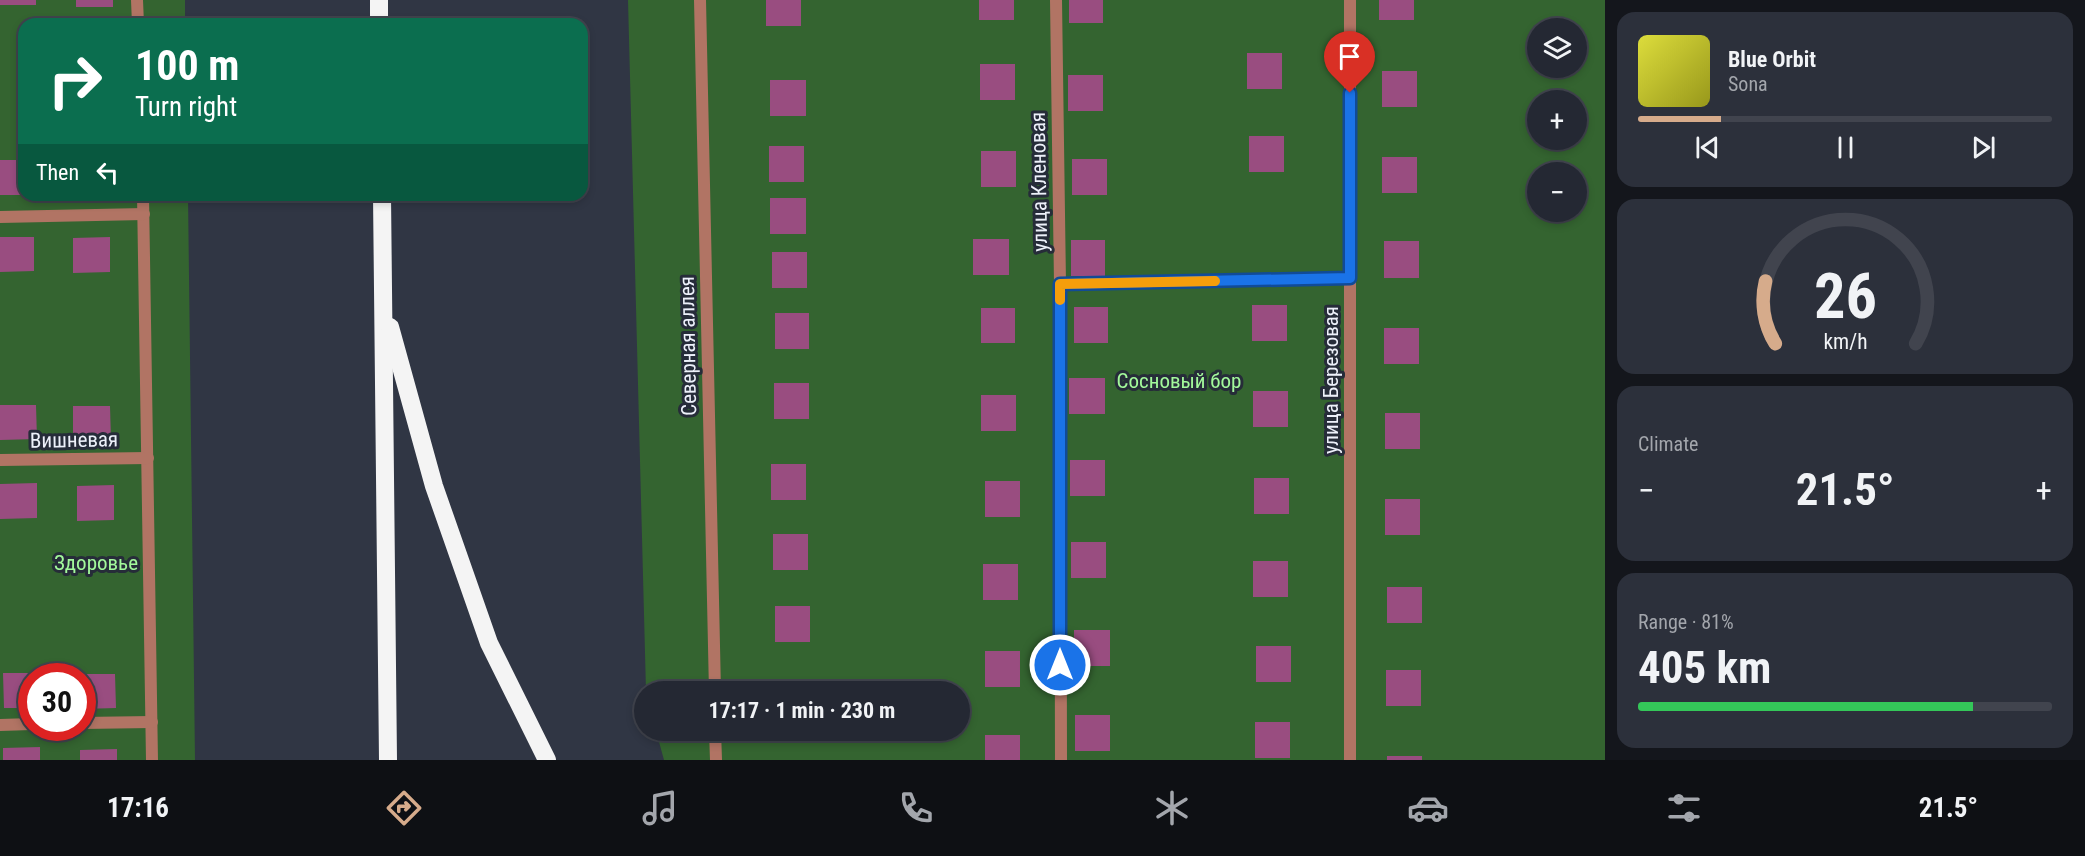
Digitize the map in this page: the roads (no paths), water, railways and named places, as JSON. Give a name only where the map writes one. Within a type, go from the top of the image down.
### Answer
[{"type":"highway","points":[[379,0],[379,18]]},
{"type":"highway","points":[[382,201],[388,760]]},
{"type":"highway","points":[[383,302],[434,486],[489,643],[547,760]]},
{"type":"street","points":[[137,0],[138,18]]},
{"type":"street","name":"Северная аллея","points":[[700,0],[715,681]]},
{"type":"street","name":"улица Кленовая","points":[[1056,0],[1060,284],[1060,760]]},
{"type":"street","name":"улица Березовая","points":[[1350,0],[1350,760]]},
{"type":"street","points":[[143,201],[152,760]]},
{"type":"street","points":[[0,217],[144,214]]},
{"type":"street","points":[[1060,284],[1350,278]]},
{"type":"street","name":"Вишневая","points":[[0,460],[148,458]]},
{"type":"street","points":[[96,723],[152,722]]},
{"type":"street","points":[[0,725],[18,724]]},
{"type":"street","points":[[716,741],[716,760]]},
{"type":"park label","name":"Сосновый бор","points":[[1179,381]]},
{"type":"park label","name":"Здоровье","points":[[96,563]]}]
